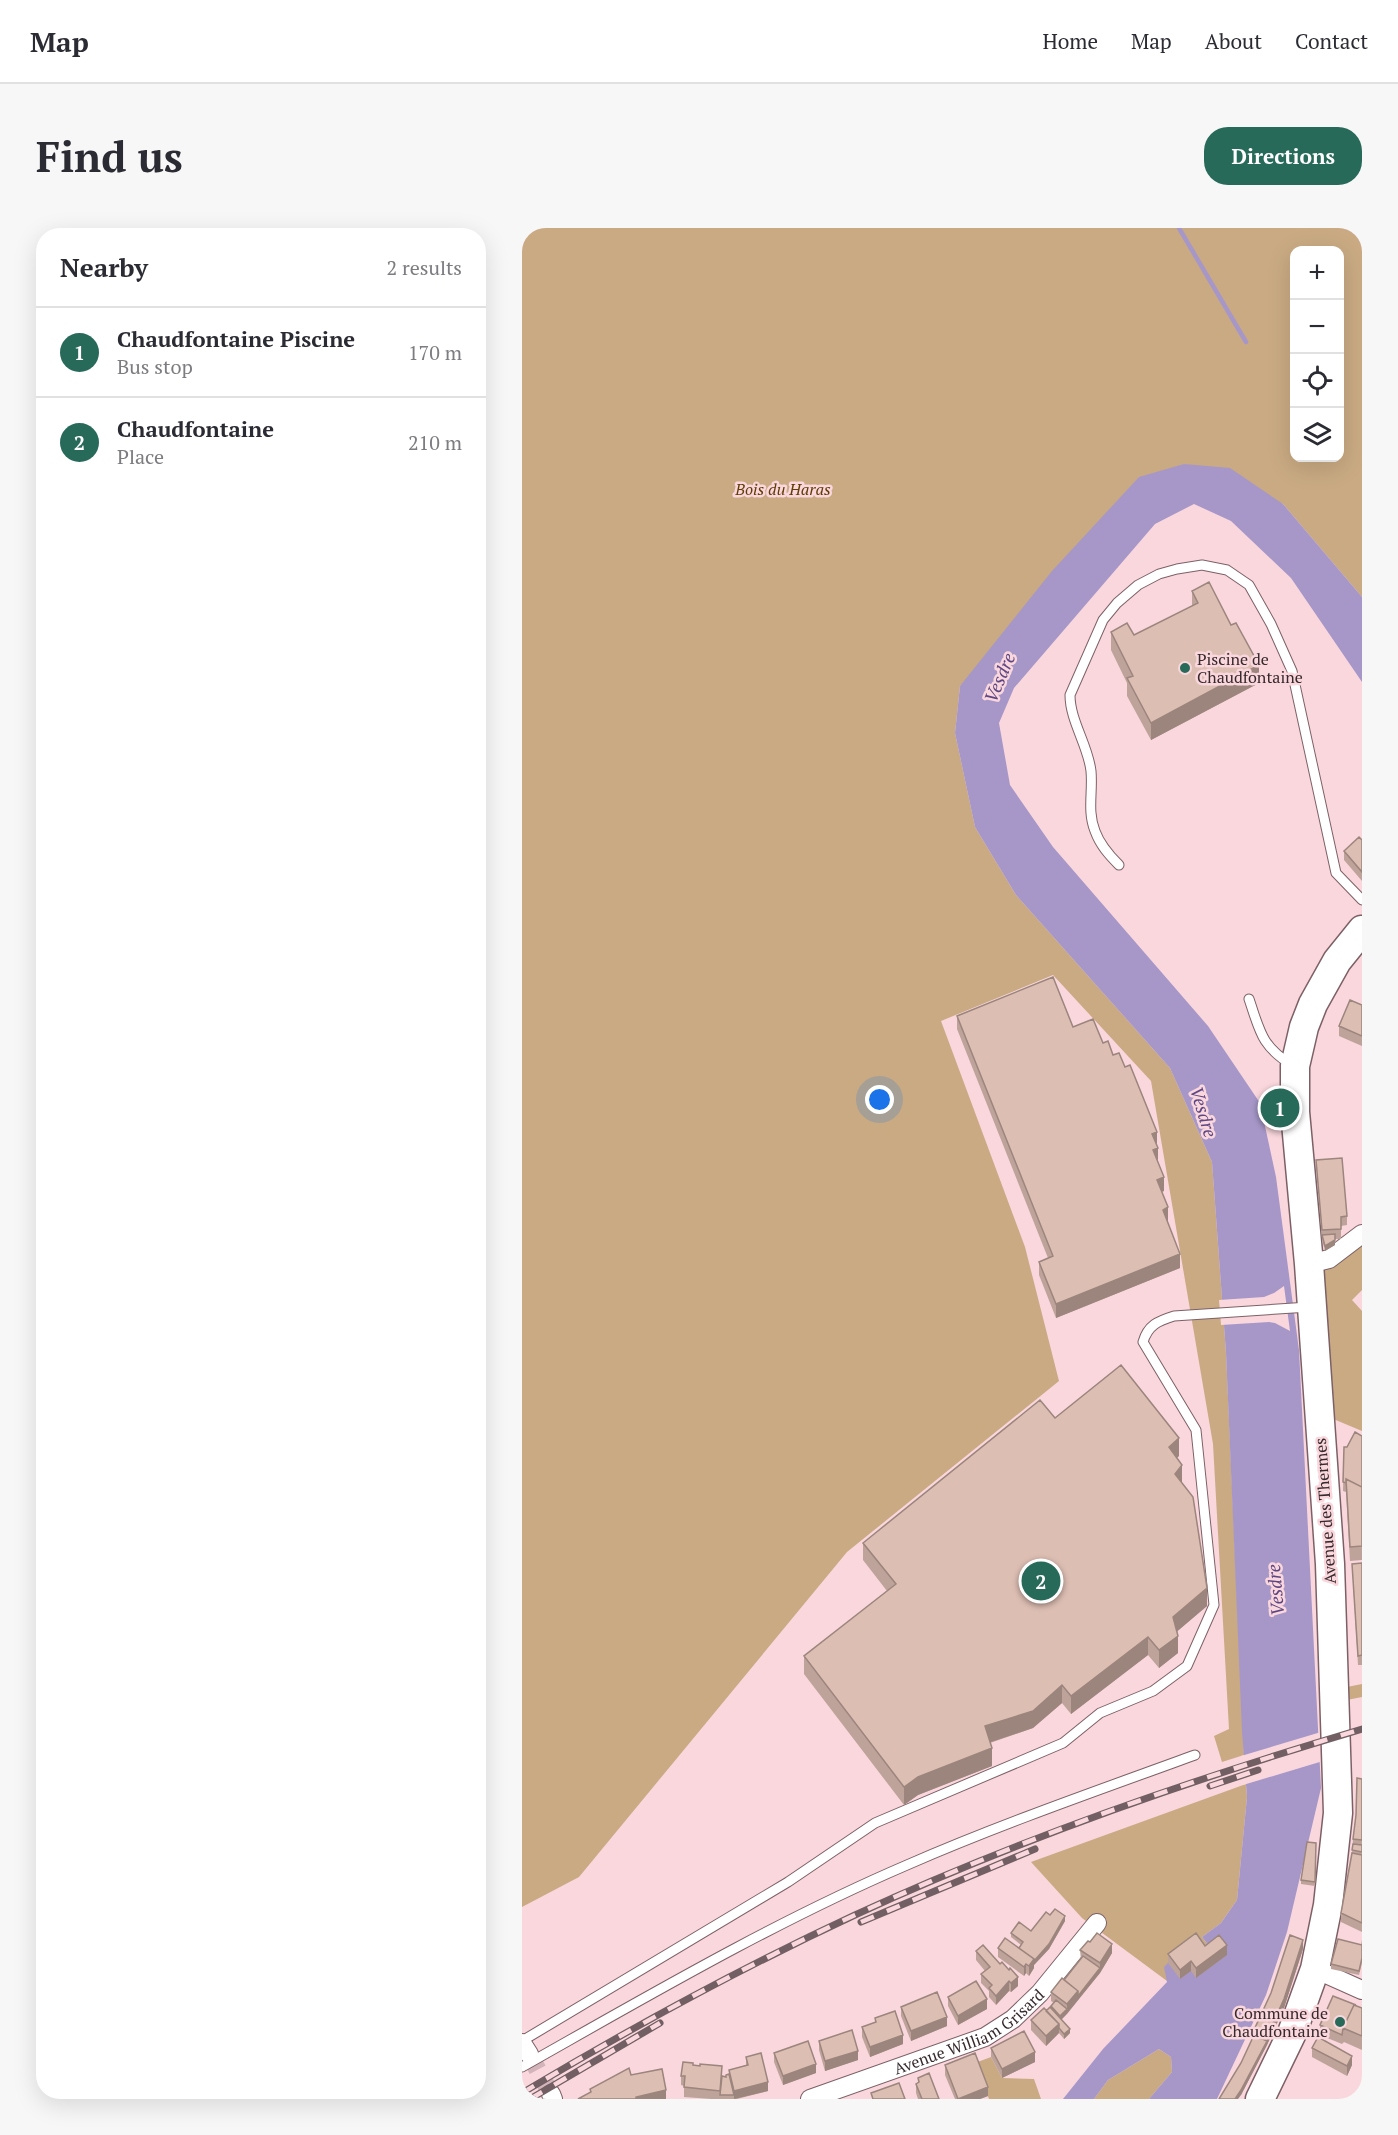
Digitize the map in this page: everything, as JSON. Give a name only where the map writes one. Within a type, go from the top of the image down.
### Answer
[{"type":"main road","name":"Avenue des Thermes","points":[[1260,2099],[1292,2033],[1315,1969],[1328,1905],[1338,1813],[1330,1564],[1299,1308],[1310,1264],[1294,1112],[1295,1066],[1304,1027],[1313,1004],[1337,961],[1362,931]]},
{"type":"street","points":[[1310,1264],[1329,1259],[1362,1234]]},
{"type":"street","name":"Avenue William Grisard","points":[[810,2099],[985,2037],[1013,2019],[1040,1993],[1097,1923]]},
{"type":"street","points":[[1315,1969],[1362,1990]]},
{"type":"lane","points":[[1119,866],[1095,833],[1090,814],[1091,771],[1070,706],[1070,694],[1102,620],[1117,603],[1138,585],[1159,574],[1202,565],[1227,570],[1249,585],[1271,624],[1292,671],[1336,873],[1362,900]]},
{"type":"lane","points":[[1249,999],[1263,1039],[1273,1052],[1295,1066]]},
{"type":"lane","points":[[524,2051],[788,1882],[875,1823],[1063,1743],[1100,1713],[1154,1691],[1187,1666],[1214,1605],[1196,1430],[1143,1342],[1145,1334],[1155,1322],[1174,1316],[1299,1308]]},
{"type":"lane","points":[[524,2051],[907,1865],[1034,1814],[1195,1755]]},
{"type":"green space","name":"Bois du Haras","points":[[522,228],[1362,228],[1362,597],[1283,504],[1184,464],[960,686],[955,733],[975,827],[1016,895],[1170,1068],[1212,1162],[1226,1353],[1244,1755],[1222,1762],[1214,1736],[1229,1729],[1213,1444],[1151,1081],[1053,975],[941,1021],[1025,1247],[1059,1381],[847,1552],[579,1877],[522,1907]]},
{"type":"green space","points":[[1362,1232],[1362,1290],[1352,1300],[1362,1311],[1362,1431],[1331,1418],[1321,1262]]},
{"type":"green space","points":[[1362,1684],[1362,1697],[1347,1700],[1342,1688]]},
{"type":"green space","points":[[1246,1784],[1247,1797],[1237,1900],[1221,1923],[1202,1937],[1212,1950],[1167,1981],[1082,1918],[1031,1862]]},
{"type":"green space","points":[[1159,2049],[1171,2057],[1172,2072],[1149,2099],[1094,2099],[1108,2080]]},
{"type":"green space","points":[[991,2057],[1002,2078],[1034,2079],[1041,2099],[989,2099],[975,2063]]},
{"type":"water","name":"Vesdre","points":[[1184,464],[1230,468],[1283,504],[1362,597],[1362,682],[1291,578],[1231,521],[1194,504],[1155,524],[1014,688],[999,723],[1010,785],[1053,847],[1208,1026],[1260,1103],[1276,1177],[1299,1350],[1321,1788],[1287,1932],[1266,1995],[1217,2099],[1149,2099],[1172,2072],[1171,2057],[1159,2049],[1108,2080],[1094,2099],[1063,2099],[1103,2049],[1167,1982],[1164,1967],[1168,1963],[1212,1950],[1202,1937],[1221,1923],[1237,1900],[1247,1797],[1242,1732],[1226,1353],[1212,1162],[1170,1068],[1016,895],[975,827],[955,733],[960,686],[1052,571],[1139,477]]},
{"type":"pier","points":[[1284,1286],[1290,1331],[1269,1322],[1221,1325],[1219,1300],[1264,1297]]},
{"type":"pier","points":[[1321,1732],[1323,1761],[1243,1785],[1241,1756]]},
{"type":"building","name":"Piscine de Chaudfontaine","points":[[1209,582],[1231,625],[1236,623],[1259,665],[1151,723],[1127,678],[1133,676],[1111,632],[1127,623],[1134,635],[1198,603],[1192,591]]},
{"type":"building","points":[[1359,837],[1362,840],[1362,872],[1344,851]]},
{"type":"building","points":[[1053,977],[1073,1027],[1093,1019],[1103,1043],[1108,1041],[1113,1055],[1119,1053],[1125,1067],[1130,1065],[1157,1132],[1152,1134],[1158,1148],[1153,1150],[1164,1177],[1157,1180],[1168,1207],[1163,1210],[1180,1254],[1056,1304],[1039,1262],[1053,1256],[957,1016]]},
{"type":"building","points":[[1350,1000],[1362,1005],[1362,1036],[1339,1026]]},
{"type":"building","points":[[1342,1158],[1347,1216],[1341,1217],[1341,1229],[1322,1230],[1316,1160]]},
{"type":"building","points":[[1335,1234],[1335,1240],[1325,1246],[1322,1235]]},
{"type":"building","points":[[1121,1365],[1179,1438],[1169,1447],[1182,1465],[1175,1474],[1193,1497],[1207,1588],[1173,1617],[1178,1636],[1159,1650],[1148,1637],[1071,1696],[1062,1685],[1033,1711],[985,1726],[992,1748],[918,1777],[904,1787],[804,1656],[896,1584],[863,1543],[1040,1400],[1055,1418]]},
{"type":"building","points":[[1355,1432],[1362,1436],[1362,1487],[1346,1479],[1346,1483],[1343,1482],[1344,1447],[1347,1447]]},
{"type":"building","points":[[1346,1479],[1362,1487],[1362,1546],[1350,1547]]},
{"type":"building","points":[[1362,1563],[1362,1655],[1358,1656],[1352,1564]]},
{"type":"building","points":[[1357,1778],[1362,1779],[1362,1840],[1353,1839]]},
{"type":"building","points":[[1307,1842],[1316,1843],[1315,1882],[1301,1880]]},
{"type":"building","points":[[1353,1844],[1362,1845],[1362,1852],[1352,1850]]},
{"type":"building","points":[[1352,1853],[1362,1855],[1362,1923],[1341,1913]]},
{"type":"building","points":[[1055,1909],[1065,1916],[1049,1944],[1034,1961],[1019,1948],[1023,1942],[1011,1933],[1019,1922],[1031,1931],[1046,1912],[1050,1915]]},
{"type":"building","points":[[1097,1933],[1112,1944],[1100,1963],[1080,1950]]},
{"type":"building","points":[[1196,1933],[1205,1946],[1219,1935],[1227,1945],[1196,1968],[1191,1961],[1180,1970],[1168,1954]]},
{"type":"building","points":[[1290,1935],[1303,1940],[1284,1999],[1267,2036],[1254,2030],[1271,1993]]},
{"type":"building","points":[[1005,1938],[1034,1959],[1029,1966],[1026,1964],[1024,1967],[998,1948]]},
{"type":"building","points":[[1338,1939],[1362,1945],[1359,1971],[1331,1964]]},
{"type":"building","points":[[983,1945],[1000,1964],[1002,1962],[1018,1977],[1011,1983],[1009,1981],[996,1996],[989,1988],[992,1985],[981,1974],[990,1967],[976,1951]]},
{"type":"building","points":[[1083,1956],[1100,1968],[1078,1996],[1078,1991],[1064,1980]]},
{"type":"building","points":[[1062,1978],[1078,1991],[1067,2004],[1051,1992]]},
{"type":"building","points":[[976,1981],[987,1999],[958,2016],[948,1997]]},
{"type":"building","points":[[937,1992],[947,2017],[911,2031],[901,2007]]},
{"type":"building","points":[[1333,1996],[1356,2005],[1343,2028],[1342,2035],[1320,2025]]},
{"type":"building","points":[[1056,2000],[1067,2009],[1060,2016],[1051,2006]]},
{"type":"building","points":[[1354,2005],[1362,2008],[1362,2036],[1343,2028]]},
{"type":"building","points":[[1050,2007],[1070,2029],[1064,2034],[1059,2024],[1046,2011]]},
{"type":"building","points":[[1044,2008],[1059,2024],[1046,2036],[1031,2020]]},
{"type":"building","points":[[895,2011],[903,2035],[870,2047],[862,2027],[876,2022],[875,2018]]},
{"type":"building","points":[[852,2030],[858,2051],[825,2061],[819,2041]]},
{"type":"building","points":[[1024,2031],[1035,2052],[1002,2069],[991,2048]]},
{"type":"building","points":[[1254,2035],[1267,2041],[1241,2090],[1235,2099],[1219,2099],[1241,2063]]},
{"type":"building","points":[[1318,2037],[1352,2056],[1347,2066],[1312,2048]]},
{"type":"building","points":[[808,2041],[816,2064],[783,2076],[774,2053]]},
{"type":"building","points":[[761,2053],[768,2082],[734,2091],[729,2070],[748,2065],[746,2057]]},
{"type":"building","points":[[975,2053],[988,2087],[958,2099],[945,2065]]},
{"type":"building","points":[[683,2062],[700,2066],[700,2064],[722,2066],[720,2091],[684,2087],[685,2076],[681,2076]]},
{"type":"building","points":[[629,2068],[631,2075],[662,2069],[666,2090],[636,2097],[636,2099],[578,2099],[591,2092],[590,2089]]},
{"type":"building","points":[[929,2073],[939,2099],[922,2099],[916,2084],[919,2082],[918,2078]]},
{"type":"building","points":[[729,2074],[734,2095],[720,2095],[722,2076],[726,2077]]},
{"type":"building","points":[[899,2083],[905,2099],[873,2099],[871,2093]]},
{"type":"waterway","points":[[1179,228],[1246,342]]},
{"type":"tunnel","points":[[529,2054],[551,2094]]},
{"type":"railway","points":[[522,2093],[728,1977],[812,1935],[917,1887],[1042,1836],[1169,1790],[1362,1729]]},
{"type":"railway","points":[[1210,1786],[1258,1770]]},
{"type":"railway","points":[[861,1922],[1035,1849]]},
{"type":"railway","points":[[530,2099],[660,2023]]},
{"type":"place","name":"Piscine de Chaudfontaine","points":[[1185,668]]},
{"type":"place","name":"Chaudfontaine Piscine","points":[[1280,1108]]},
{"type":"place","name":"Chaudfontaine","points":[[1041,1581]]},
{"type":"place","name":"Commune de Chaudfontaine","points":[[1340,2022]]}]
